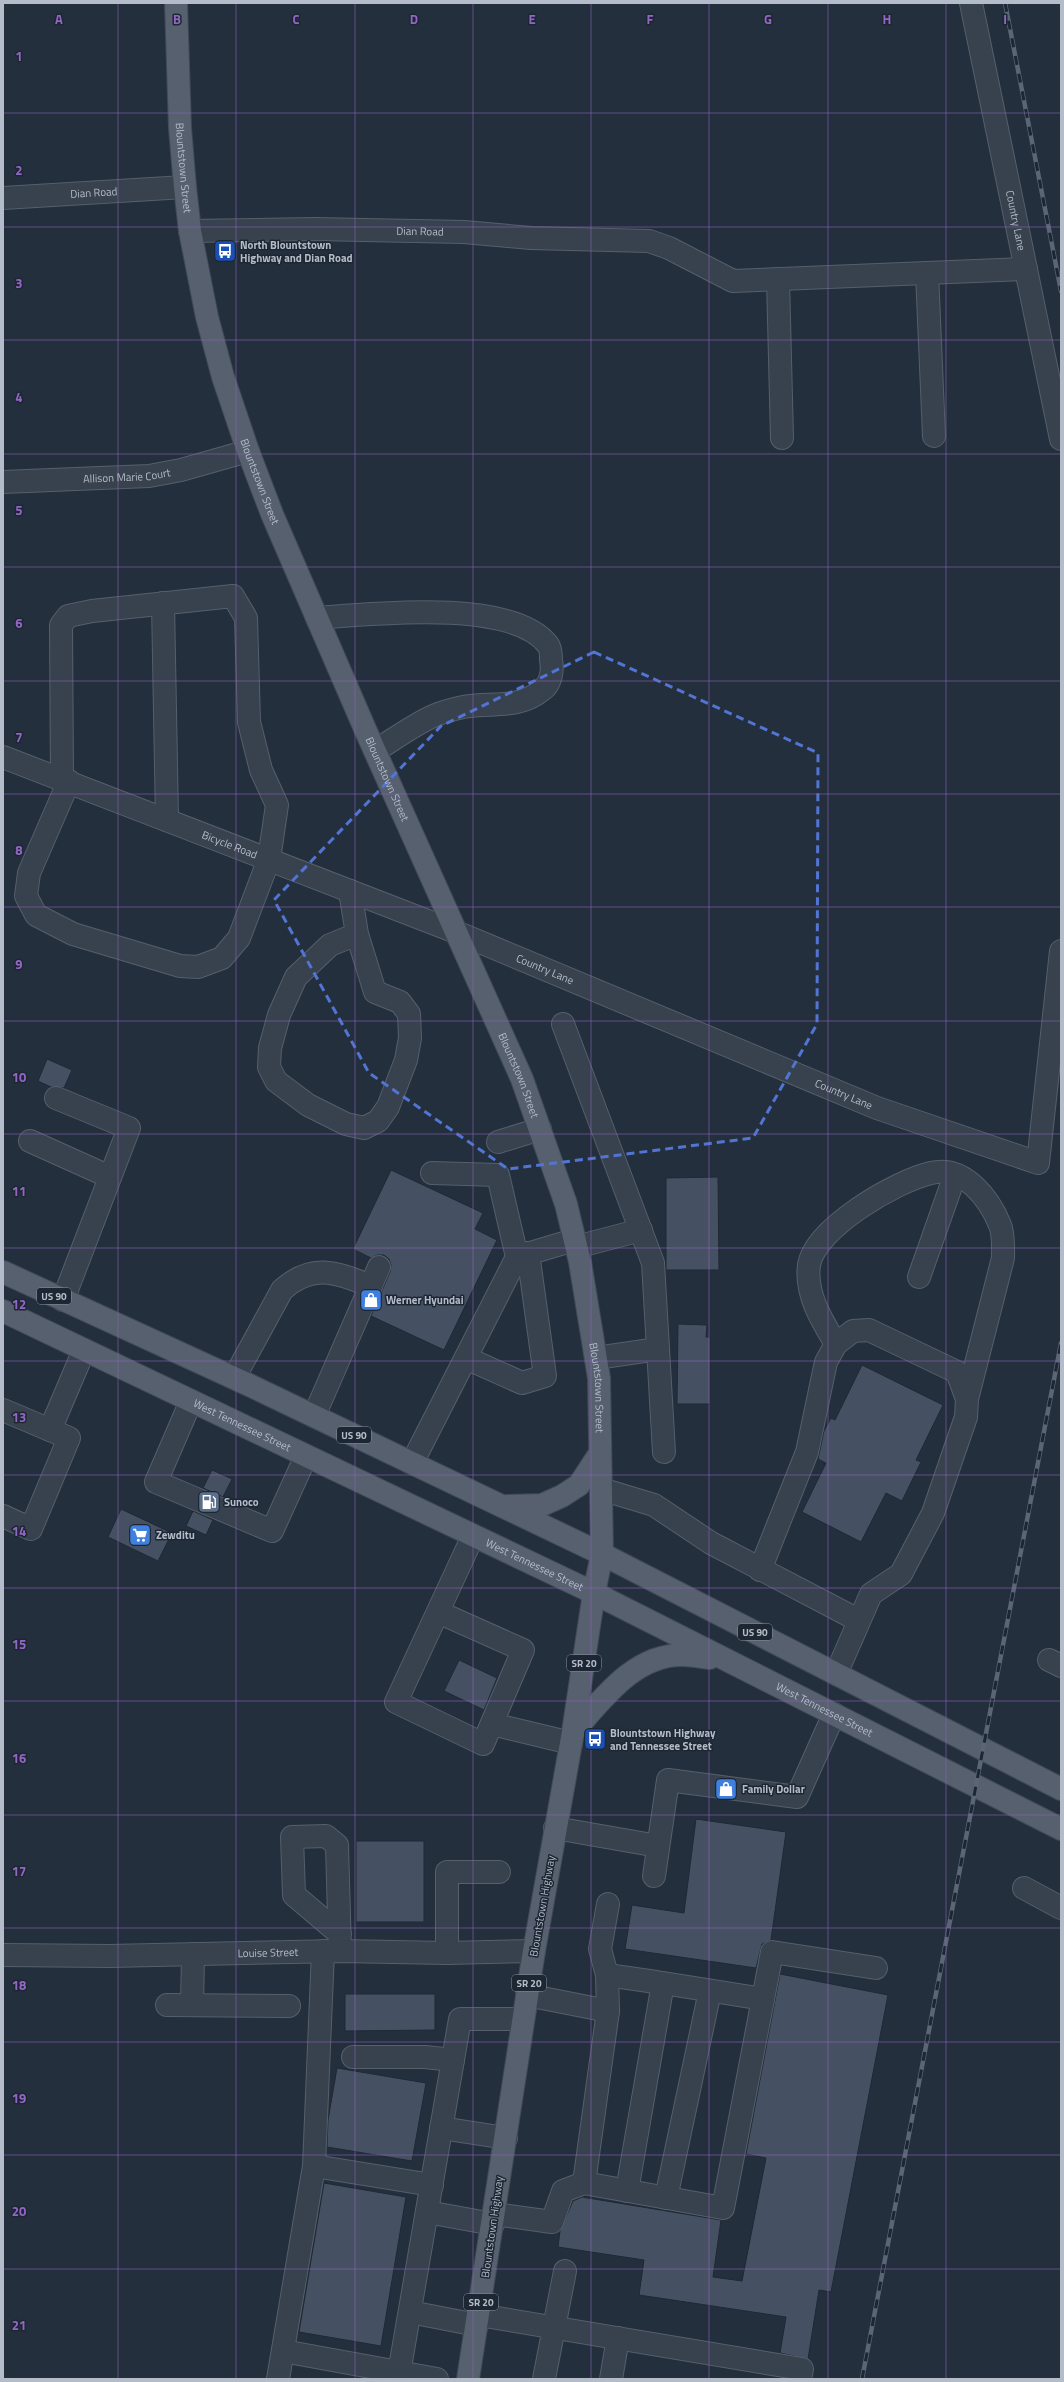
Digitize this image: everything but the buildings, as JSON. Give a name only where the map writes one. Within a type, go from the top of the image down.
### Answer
[{"type":"main road","name":"Blountstown Street","points":[[176,3],[180,128],[190,231],[207,317],[223,377],[248,451],[317,618],[522,1079],[566,1204],[575,1243],[599,1378],[602,1554]]},
{"type":"main road","name":"US 90","points":[[3,1272],[234,1378],[602,1554],[1061,1789]]},
{"type":"main road","name":"West Tennessee Street","points":[[3,1312],[594,1593],[1061,1829]]},
{"type":"main road","points":[[502,1506],[542,1505],[562,1496],[579,1485],[600,1453]]},
{"type":"main road","name":"Blountstown Highway","points":[[468,2379],[494,2219],[534,1951],[572,1738],[594,1593],[602,1554]]},
{"type":"main road","points":[[572,1738],[616,1684],[644,1665],[660,1658],[682,1655],[727,1660]]},
{"type":"street","name":"Country Lane","points":[[970,3],[1061,439]]},
{"type":"street","name":"Dian Road","points":[[3,198],[185,187]]},
{"type":"street","name":"Dian Road","points":[[190,231],[323,229],[464,232],[531,238],[649,241],[669,248],[733,281],[1026,269]]},
{"type":"street","points":[[927,273],[934,436]]},
{"type":"street","points":[[778,279],[782,438]]},
{"type":"street","name":"Allison Marie Court","points":[[3,482],[149,476],[181,470],[248,451]]},
{"type":"street","points":[[233,596],[246,618],[249,722],[261,770],[277,805],[269,859],[239,938],[222,958],[198,967],[180,966],[73,934],[36,915],[26,896],[29,873],[65,780],[61,626],[68,616],[92,611],[163,603],[233,596]]},
{"type":"street","points":[[163,603],[167,820]]},
{"type":"street","points":[[317,618],[419,612],[490,617],[517,624],[538,635],[549,647],[552,674],[544,689],[533,697],[509,705],[469,706],[436,715],[375,751]]},
{"type":"street","name":"Bicycle Road","points":[[3,757],[456,932]]},
{"type":"street","points":[[350,891],[357,934],[375,992],[400,1002],[409,1014],[410,1022],[410,1038],[406,1060],[388,1107],[378,1121],[364,1128],[346,1124],[308,1105],[276,1081],[269,1067],[270,1048],[279,1015],[296,977],[330,945],[357,934]]},
{"type":"street","name":"Country Lane","points":[[456,932],[877,1108],[1038,1163],[1061,951]]},
{"type":"street","points":[[563,1024],[653,1263],[664,1452]]},
{"type":"street","points":[[56,1098],[129,1128],[63,1300]]},
{"type":"street","points":[[498,1142],[540,1129]]},
{"type":"street","points":[[30,1141],[110,1176]]},
{"type":"street","points":[[836,1344],[820,1317],[810,1289],[809,1266],[812,1253],[821,1240],[838,1223],[863,1205],[892,1189],[931,1173],[946,1172],[968,1179],[979,1191],[1001,1226],[1003,1242],[1002,1258],[968,1399],[966,1417],[933,1513],[901,1574],[871,1594],[858,1620],[836,1674]]},
{"type":"street","points":[[432,1173],[498,1175],[523,1255],[545,1376],[522,1383],[466,1358]]},
{"type":"street","points":[[919,1277],[955,1175]]},
{"type":"street","points":[[412,1463],[466,1358],[523,1255],[641,1230]]},
{"type":"street","points":[[234,1378],[282,1290],[292,1282],[307,1275],[328,1272],[375,1277],[314,1416]]},
{"type":"street","points":[[760,1570],[807,1452],[826,1362],[836,1344],[853,1331],[869,1330],[957,1372],[968,1399]]},
{"type":"street","points":[[596,1358],[658,1349]]},
{"type":"street","points":[[50,1430],[84,1350]]},
{"type":"street","points":[[191,1401],[156,1482],[272,1531],[306,1456]]},
{"type":"street","points":[[3,1410],[69,1438],[31,1529],[3,1516]]},
{"type":"street","points":[[601,1489],[654,1505],[711,1543],[858,1620]]},
{"type":"street","points":[[438,1612],[523,1650],[483,1744],[396,1702],[473,1536]]},
{"type":"street","points":[[654,1876],[668,1780],[798,1797],[834,1714]]},
{"type":"street","points":[[492,1724],[572,1738]]},
{"type":"street","points":[[555,1828],[658,1846]]},
{"type":"street","points":[[278,2379],[314,2166],[334,1945],[337,1845],[326,1836],[292,1837],[294,1895],[334,1945]]},
{"type":"street","points":[[447,1953],[448,1872],[499,1872]]},
{"type":"street","points":[[1024,1888],[1061,1908]]},
{"type":"street","points":[[584,2183],[608,2011],[607,1974],[600,1949],[608,1904]]},
{"type":"street","name":"Louise Street","points":[[3,1955],[193,1954],[334,1945],[447,1953],[534,1951]]},
{"type":"street","points":[[427,2212],[494,2219],[540,2220],[552,2222],[563,2191],[584,2183],[723,2208],[772,1952],[876,1968]]},
{"type":"street","points":[[192,2005],[193,1954]]},
{"type":"street","points":[[607,1974],[763,1999]]},
{"type":"street","points":[[627,2191],[659,1983]]},
{"type":"street","points":[[666,2198],[710,1991]]},
{"type":"street","points":[[527,1995],[608,2011]]},
{"type":"street","points":[[167,2005],[289,2006]]},
{"type":"street","points":[[399,2376],[460,2019],[523,2019]]},
{"type":"street","points":[[353,2057],[425,2057],[453,2060]]},
{"type":"street","points":[[441,2128],[506,2138]]},
{"type":"street","points":[[314,2166],[432,2185]]},
{"type":"street","points":[[544,2379],[565,2271]]},
{"type":"street","points":[[410,2312],[554,2327],[802,2370],[800,2379]]},
{"type":"street","points":[[611,2379],[618,2338]]},
{"type":"street","points":[[282,2350],[399,2376],[437,2379]]},
{"type":"highlighted area","points":[[594,652],[818,753],[817,1024],[753,1138],[508,1169],[369,1073],[274,900],[441,726]]},
{"type":"railway","points":[[1005,3],[1061,291]]},
{"type":"railway","points":[[862,2379],[1061,1343]]},
{"type":"place","name":"North Blountstown Highway and Dian Road","points":[[225,251]]},
{"type":"place","name":"Werner Hyundai","points":[[371,1300]]},
{"type":"place","name":"Sunoco","points":[[209,1502]]},
{"type":"place","name":"Zewditu","points":[[140,1535]]},
{"type":"place","name":"Blountstown Highway and Tennessee Street","points":[[595,1739]]},
{"type":"place","name":"Family Dollar","points":[[726,1789]]}]
